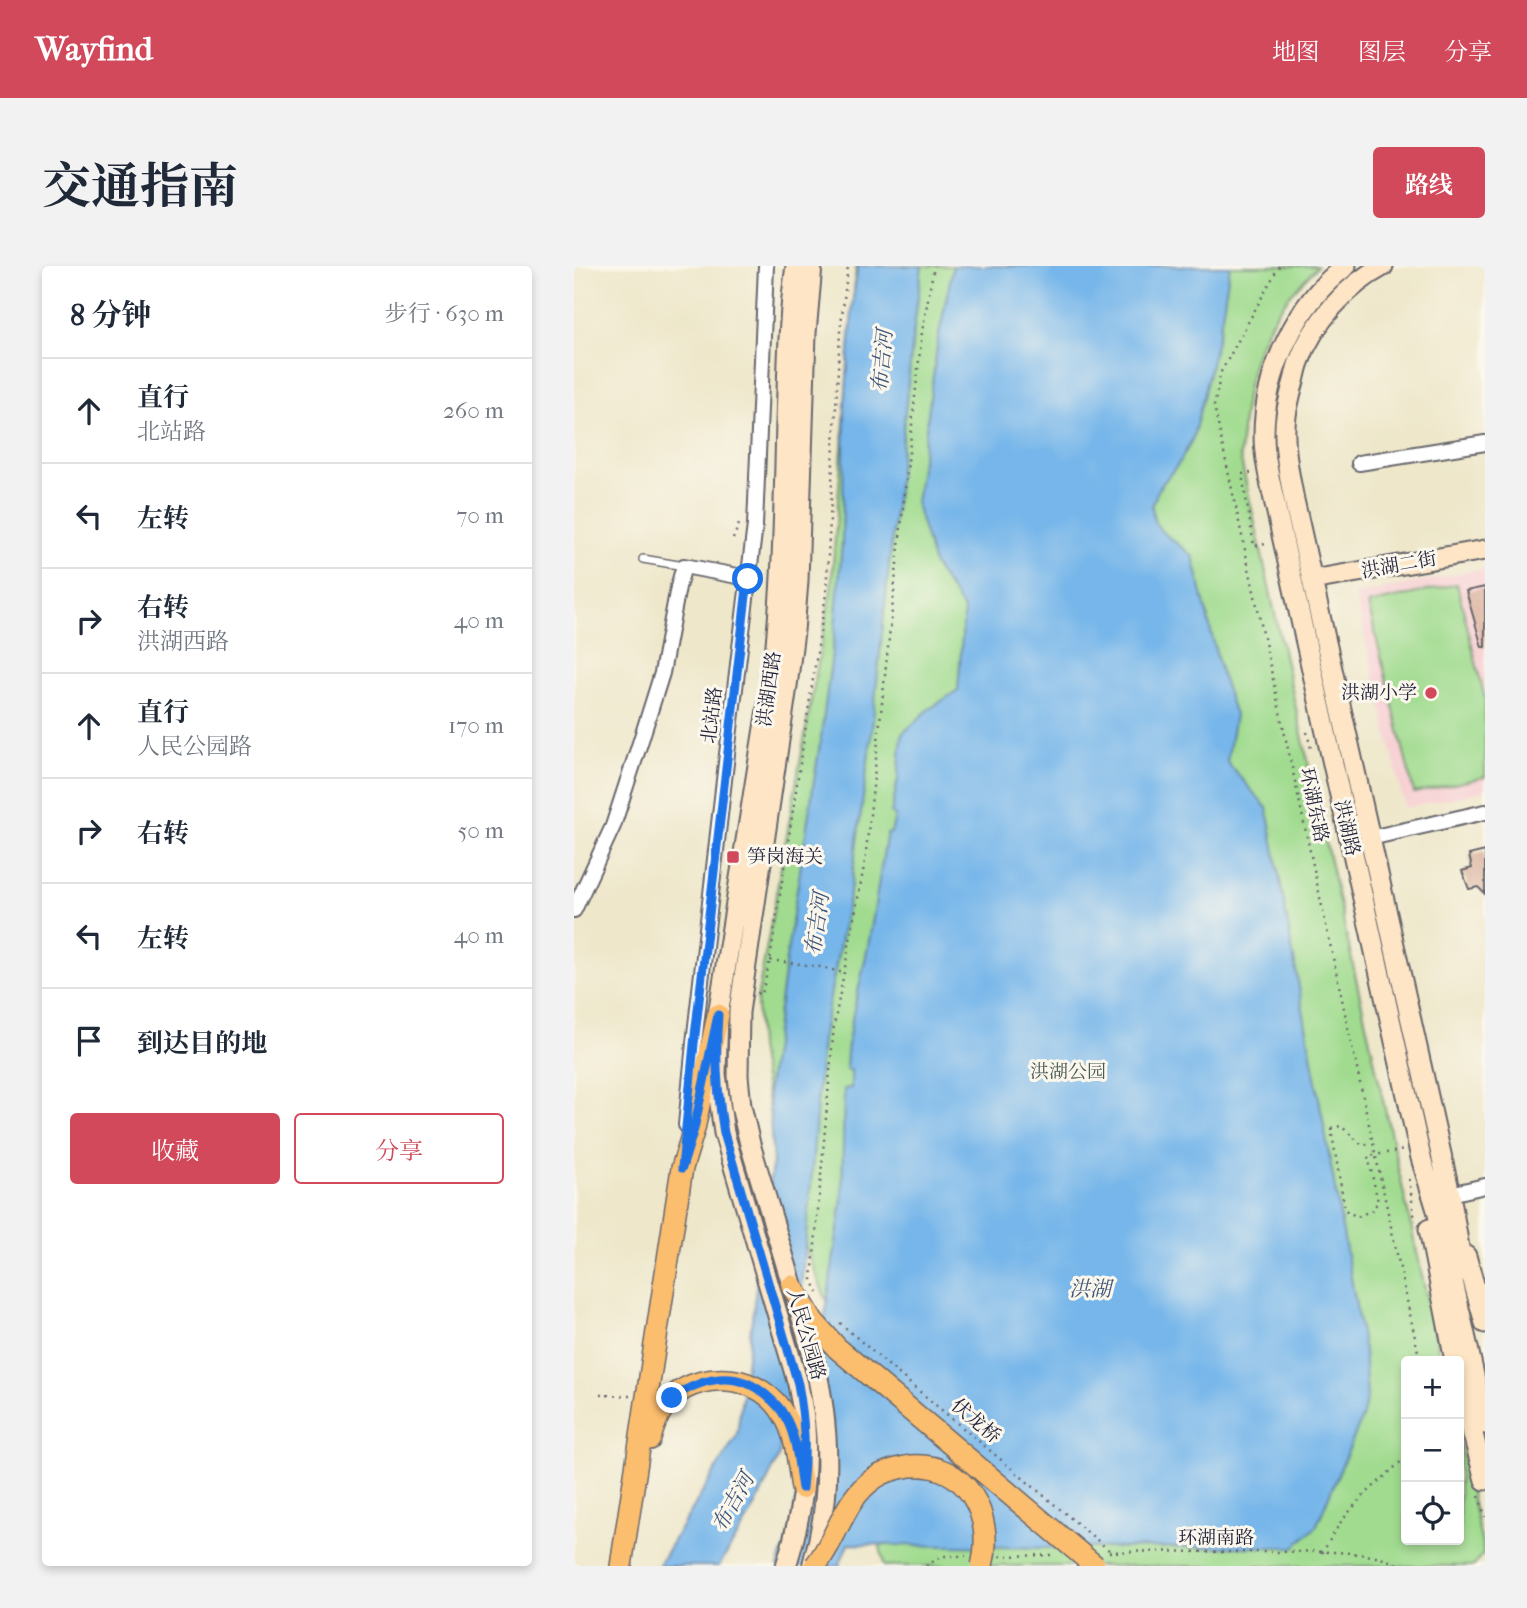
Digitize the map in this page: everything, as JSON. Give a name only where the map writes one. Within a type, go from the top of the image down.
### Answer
[{"type":"main road","points":[[637,1566],[635,1541],[639,1481],[682,1168],[694,1129],[718,1015]]},
{"type":"main road","points":[[792,1286],[813,1321],[837,1348],[1101,1557]]},
{"type":"main road","points":[[621,1566],[653,1426],[672,1398],[689,1387],[716,1379],[747,1383],[776,1403],[791,1430],[802,1488]]},
{"type":"main road","points":[[813,1566],[823,1556],[849,1503],[862,1488],[877,1476],[898,1468],[920,1465],[940,1470],[958,1480],[971,1493],[984,1522],[986,1549],[983,1559]]},
{"type":"street","name":"北站路","points":[[682,1168],[755,525],[766,266]]},
{"type":"street","name":"洪湖西路","points":[[720,1109],[716,1074],[718,1015],[779,623],[790,329],[796,266]]},
{"type":"street","name":"洪湖西路","points":[[741,1106],[738,1076],[739,1012],[785,699],[798,581],[804,376],[812,266]]},
{"type":"street","name":"洪湖路","points":[[1346,266],[1316,296],[1295,324],[1280,354],[1266,408],[1264,436],[1267,462],[1413,1154],[1437,1210],[1483,1417]]},
{"type":"street","name":"洪湖路","points":[[1383,266],[1352,287],[1312,335],[1300,361],[1286,411],[1287,460],[1450,1194],[1485,1377]]},
{"type":"street","points":[[1359,464],[1485,443]]},
{"type":"street","name":"洪湖二街","points":[[1312,580],[1485,550]]},
{"type":"street","points":[[574,910],[613,826],[641,740],[662,673],[684,566],[748,579]]},
{"type":"street","points":[[1370,838],[1485,812]]},
{"type":"street","name":"人民公园路","points":[[741,1106],[819,1379],[824,1410],[828,1452],[827,1498],[813,1566]]},
{"type":"street","name":"人民公园路","points":[[720,1109],[728,1146],[798,1384],[805,1427],[805,1458],[798,1520],[786,1566]]},
{"type":"street","points":[[1413,1154],[1454,1356]]},
{"type":"street","points":[[1485,1186],[1450,1194],[1485,1323]]},
{"type":"street","points":[[1464,1400],[1485,1480]]},
{"type":"lane","points":[[643,559],[684,566]]},
{"type":"path","points":[[762,994],[770,960],[826,594],[840,332],[848,266]]},
{"type":"path","points":[[821,1300],[812,1279],[834,1025],[866,861],[922,332],[934,266]]},
{"type":"path","name":"环湖东路","points":[[1279,266],[1221,372],[1214,406],[1419,1356]]},
{"type":"path","points":[[1255,472],[1241,474],[1247,513],[1254,546],[1270,543]]},
{"type":"path","points":[[1237,515],[1247,513]]},
{"type":"path","points":[[770,960],[844,973]]},
{"type":"path","points":[[1373,1143],[1362,1145],[1341,1126],[1331,1128],[1345,1210],[1357,1217],[1372,1210],[1378,1202],[1368,1156],[1413,1154]]},
{"type":"path","name":"伏龙桥","points":[[836,1319],[1101,1557]]},
{"type":"path","points":[[600,1395],[636,1396]]},
{"type":"path","points":[[1322,1553],[1340,1523],[1360,1499],[1401,1462]]},
{"type":"path","name":"环湖南路","points":[[1101,1557],[1322,1553],[1373,1555],[1401,1566]]},
{"type":"path","points":[[926,1566],[942,1556],[983,1559],[1063,1554]]},
{"type":"shaded area","name":"洪湖小学","points":[[1485,568],[1485,791],[1405,808],[1355,595]]},
{"type":"green space","name":"洪湖","points":[[856,266],[1317,266],[1275,316],[1257,353],[1247,392],[1240,456],[1440,1356],[1401,1356],[1401,1545],[1464,1545],[1464,1462],[1484,1553],[1474,1566],[884,1566],[835,1323],[801,1235],[774,1139],[759,1048],[757,1000],[831,591]]},
{"type":"green space","name":"洪湖小学","points":[[1457,584],[1485,699],[1485,777],[1414,793],[1368,604]]},
{"type":"water","name":"布吉河","points":[[858,266],[922,266],[871,739],[851,886],[822,1039],[791,1397],[778,1458],[755,1507],[719,1566],[658,1566],[737,1435],[773,1162],[768,1087],[834,638],[842,543],[845,403]]},
{"type":"water","name":"洪湖","points":[[953,266],[1230,266],[1220,328],[1193,438],[1180,462],[1159,488],[1152,506],[1154,520],[1160,530],[1193,556],[1221,673],[1235,715],[1227,762],[1267,808],[1364,1350],[1367,1397],[1362,1418],[1316,1527],[1294,1547],[1047,1548],[848,1544],[839,1566],[778,1566],[792,1524],[838,1229],[842,1199],[844,1089],[851,1088],[851,1070],[846,1070],[849,1039],[887,833],[891,833],[895,816],[891,814],[898,779],[902,734],[928,710],[958,690],[964,610],[934,565],[916,504],[938,339]]},
{"type":"building","points":[[1485,587],[1485,647],[1482,647],[1466,591]]},
{"type":"building","points":[[1485,851],[1485,894],[1478,887],[1469,889],[1462,871],[1472,868],[1469,855]]},
{"type":"place","name":"洪湖小学","points":[[1431,693]]},
{"type":"place","name":"笋岗海关","points":[[733,857]]},
{"type":"route","points":[[672,1398],[689,1387],[716,1379],[747,1383],[759,1389],[776,1403],[791,1430],[802,1488],[805,1427],[798,1384],[724,1133],[716,1074],[718,1015],[694,1129],[682,1168],[748,579]]},
{"type":"park label","name":"洪湖公园","points":[[1068,1072]]}]
